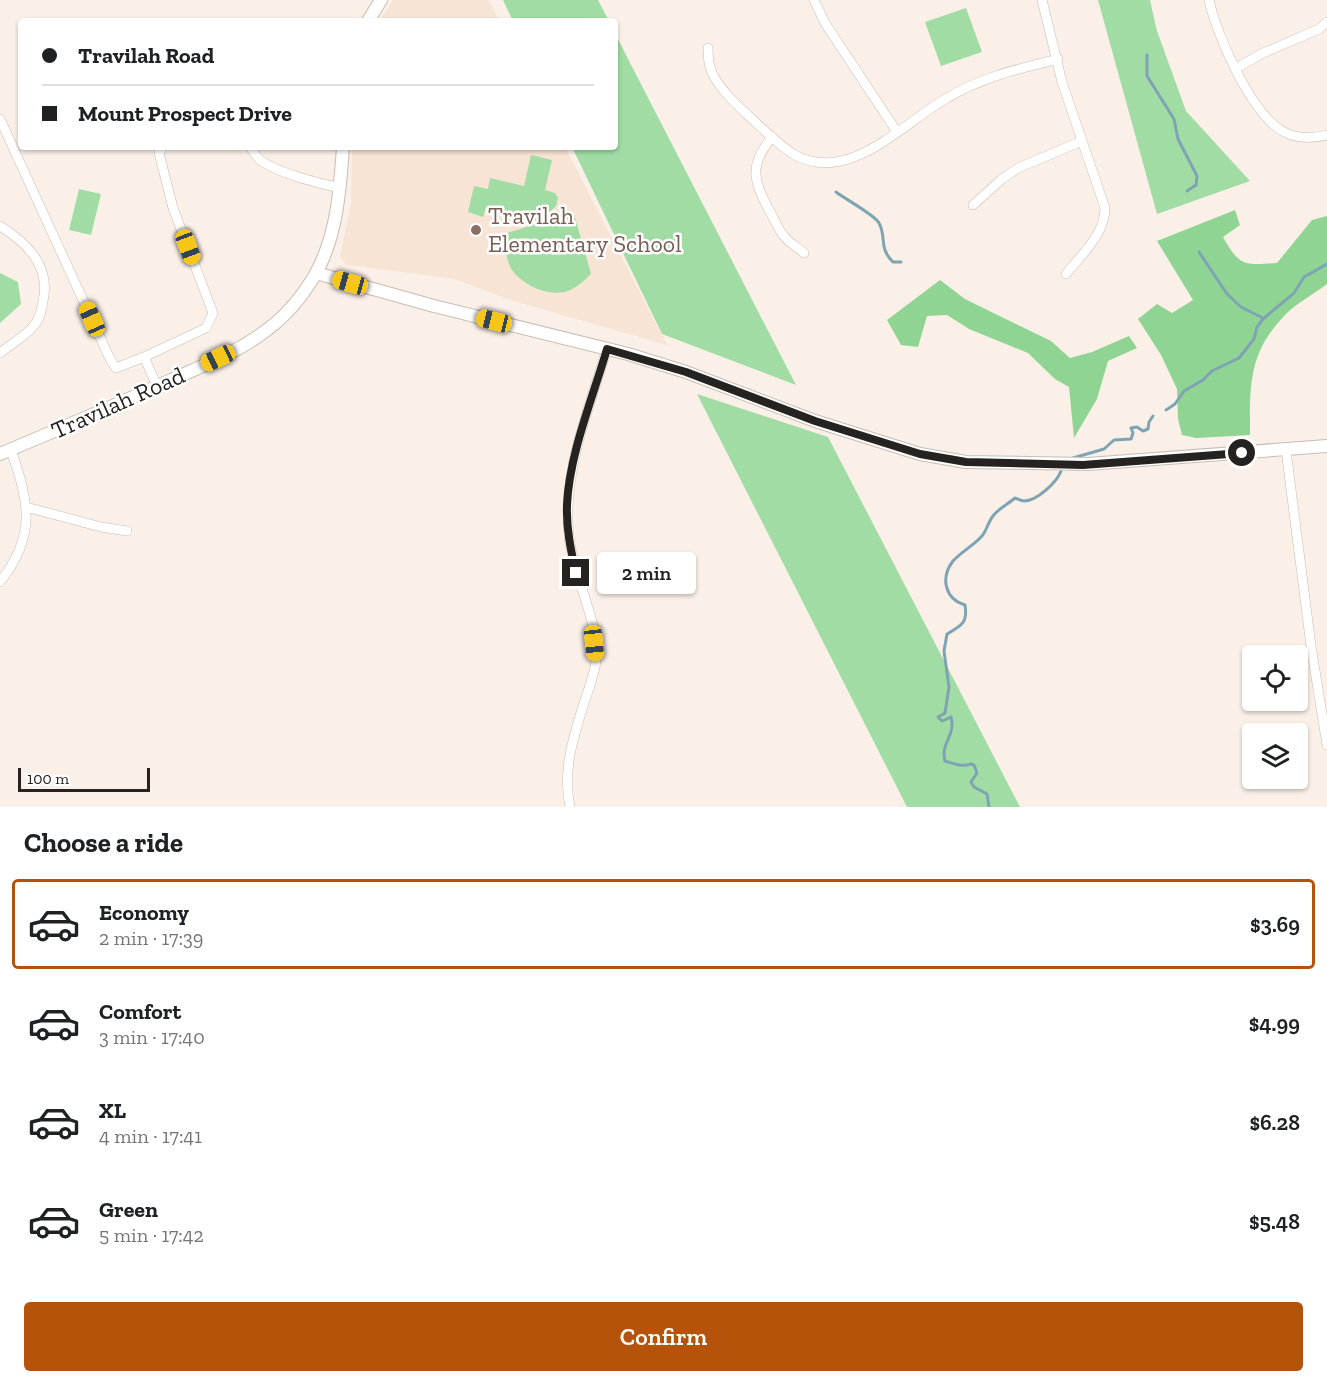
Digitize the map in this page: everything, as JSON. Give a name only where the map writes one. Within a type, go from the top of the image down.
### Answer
[{"type":"main road","points":[[370,18],[381,0]]},
{"type":"main road","name":"Travilah Road","points":[[5,452],[239,349],[286,314],[316,273],[327,248],[338,209],[343,150]]},
{"type":"main road","points":[[316,273],[434,306],[607,349],[686,372],[815,421],[920,454],[966,462],[1088,464],[1327,446]]},
{"type":"street","points":[[814,0],[825,23],[897,132]]},
{"type":"street","points":[[1042,0],[1062,82],[1102,198],[1105,217],[1098,235],[1066,274]]},
{"type":"street","points":[[1209,0],[1218,30],[1235,69],[1262,112],[1285,132],[1296,136],[1314,138],[1327,135]]},
{"type":"street","points":[[1235,69],[1262,54],[1319,29],[1327,22]]},
{"type":"street","points":[[708,48],[708,62],[715,79],[772,137],[794,154],[813,161],[839,162],[865,154],[945,99],[978,81],[1058,59]]},
{"type":"street","points":[[0,119],[116,368],[206,328],[213,313],[172,206],[159,153],[161,150]]},
{"type":"street","points":[[772,137],[760,151],[755,178],[783,235],[804,253]]},
{"type":"street","points":[[973,205],[1018,168],[1082,141]]},
{"type":"street","points":[[252,150],[265,163],[294,175],[340,188]]},
{"type":"street","points":[[0,226],[26,243],[37,258],[43,272],[45,293],[36,322],[26,334],[0,353]]},
{"type":"street","points":[[570,807],[566,789],[567,767],[596,660],[592,625],[570,546],[567,505],[572,466],[607,349]]},
{"type":"street","points":[[144,357],[157,386]]},
{"type":"street","points":[[1286,450],[1311,646],[1327,745]]},
{"type":"street","points":[[0,582],[12,567],[22,545],[26,528],[26,507],[22,482],[5,452]]},
{"type":"street","points":[[26,507],[127,531]]},
{"type":"shaded area","points":[[393,0],[489,0],[498,18],[381,18]]},
{"type":"shaded area","name":"Travilah Elementary School","points":[[352,150],[567,150],[667,345],[510,300],[455,279],[346,265],[340,256],[351,203]]},
{"type":"green space","points":[[503,0],[598,0],[607,18],[512,18]]},
{"type":"green space","points":[[1098,0],[1150,0],[1157,31],[1186,111],[1250,181],[1157,214]]},
{"type":"green space","points":[[966,8],[982,52],[941,66],[925,22]]},
{"type":"green space","points":[[618,39],[796,385],[662,334],[573,150],[618,150]]},
{"type":"green space","points":[[531,155],[552,160],[545,190],[555,193],[558,198],[556,206],[539,222],[486,207],[483,217],[468,212],[474,186],[488,189],[490,178],[524,186]]},
{"type":"green space","points":[[79,189],[101,194],[91,235],[69,230]]},
{"type":"green space","points":[[1235,210],[1240,225],[1223,237],[1239,259],[1250,264],[1277,263],[1312,220],[1327,216],[1327,284],[1286,314],[1264,342],[1251,385],[1250,435],[1196,438],[1182,435],[1178,419],[1177,389],[1161,355],[1138,319],[1157,304],[1172,313],[1193,300],[1157,241]]},
{"type":"green space","points":[[567,214],[575,217],[591,274],[568,291],[553,292],[537,289],[523,281],[512,270],[506,252],[507,233]]},
{"type":"green space","points":[[0,273],[18,282],[21,304],[0,323]]},
{"type":"green space","points":[[940,280],[965,299],[1051,341],[1070,358],[1092,352],[1129,336],[1137,348],[1108,361],[1097,399],[1074,438],[1069,387],[1055,379],[1028,353],[969,329],[947,315],[927,316],[918,347],[901,345],[887,320]]},
{"type":"green space","points":[[697,394],[828,437],[1020,807],[907,807]]},
{"type":"waterway","points":[[1147,55],[1147,76],[1174,119],[1178,139],[1197,176],[1196,185],[1187,191]]},
{"type":"waterway","points":[[836,192],[879,223],[888,257],[893,262],[901,262]]},
{"type":"waterway","points":[[1199,252],[1227,294],[1241,307],[1263,318]]},
{"type":"waterway","points":[[1166,410],[1175,404],[1184,391],[1203,380],[1212,371],[1239,358],[1254,339],[1257,327],[1263,319],[1294,293],[1304,277],[1327,264]]},
{"type":"waterway","points":[[1073,458],[1104,449],[1114,440],[1131,439],[1133,433],[1131,428],[1137,427],[1143,431],[1148,429],[1153,416]]},
{"type":"waterway","points":[[989,807],[987,794],[974,787],[971,782],[977,773],[974,765],[958,765],[945,761],[945,749],[952,724],[951,717],[942,721],[938,717],[945,713],[949,687],[944,651],[947,634],[962,623],[966,611],[965,605],[949,593],[947,574],[953,561],[982,536],[991,518],[998,511],[1015,498],[1024,501],[1035,498],[1051,485],[1061,471]]},
{"type":"place","name":"Travilah Elementary School","points":[[476,230]]},
{"type":"route","points":[[576,573],[569,537],[567,505],[572,466],[607,349],[686,372],[815,421],[920,454],[966,462],[1083,465],[1242,453]]}]
